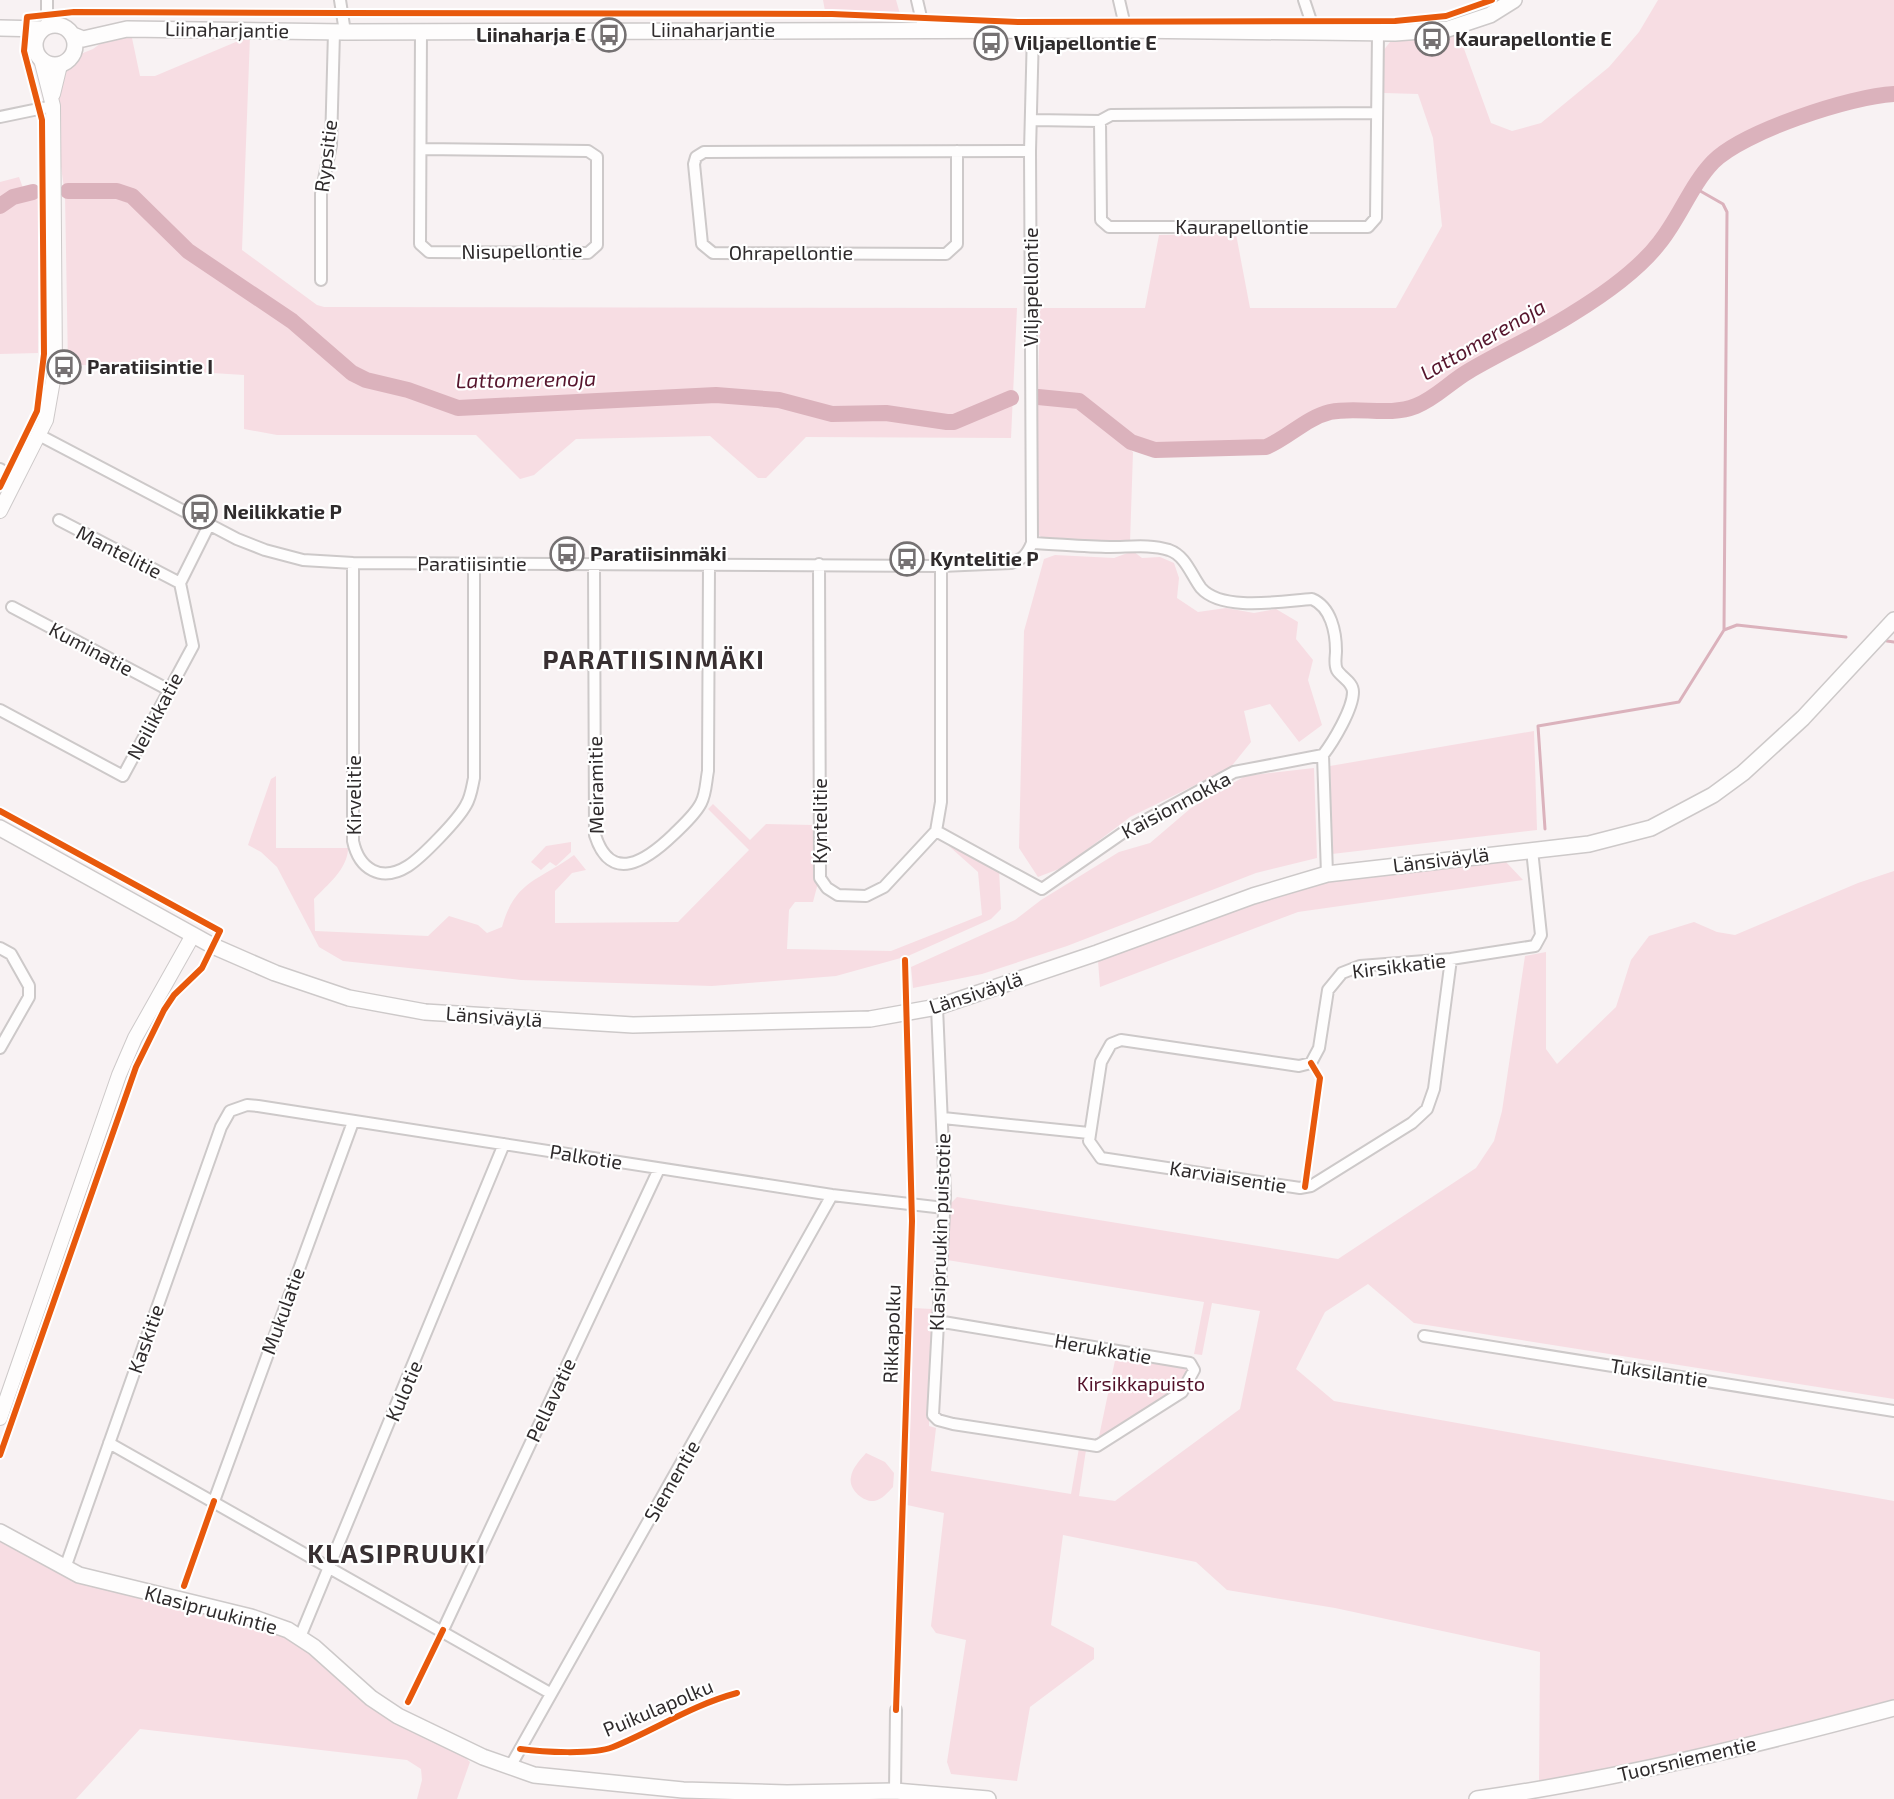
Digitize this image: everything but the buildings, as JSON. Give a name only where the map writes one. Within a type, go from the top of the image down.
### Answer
[{"type":"main road","name":"Liinaharjantie","points":[[73,35],[83,39],[128,29],[339,32],[1126,30],[1378,33],[1448,29],[1490,15],[1514,0]]},
{"type":"main road","points":[[59,25],[73,35],[76,45],[73,56],[60,65],[49,64],[24,38],[0,29],[45,28],[59,25]]},
{"type":"main road","points":[[38,53],[36,40],[45,28]]},
{"type":"main road","name":"Liinaharjantie","points":[[73,56],[112,33]]},
{"type":"main road","name":"Länsiväylä","points":[[0,828],[193,935],[275,974],[328,993],[425,1012],[633,1025],[842,1022],[870,1019],[937,1007],[1097,953],[1253,896],[1327,874],[1589,844],[1623,837],[1677,816],[1713,795],[1743,773],[1803,718],[1894,620]]},
{"type":"main road","name":"Klasipruukintie","points":[[0,1532],[65,1568],[93,1580],[251,1617],[300,1637],[371,1698],[398,1716],[483,1757],[510,1767],[562,1779],[683,1794],[895,1791]]},
{"type":"main road","name":"Tuorsniementie","points":[[1477,1799],[1601,1778],[1721,1753],[1894,1708]]},
{"type":"main road","points":[[895,1791],[988,1799]]},
{"type":"street","points":[[45,28],[47,0]]},
{"type":"street","name":"Rypsitie","points":[[321,280],[321,195],[331,145],[340,0]]},
{"type":"street","points":[[917,0],[924,30]]},
{"type":"street","points":[[1119,0],[1126,30]]},
{"type":"street","points":[[1304,0],[1315,33]]},
{"type":"street","name":"Nisupellontie","points":[[421,30],[420,244],[429,252],[588,253],[597,245],[597,157],[588,150],[421,149]]},
{"type":"street","name":"Viljapellontie","points":[[1032,543],[1030,151],[1033,31]]},
{"type":"street","name":"Kaurapellontie","points":[[1100,121],[1101,220],[1109,228],[1368,227],[1376,218],[1378,33]]},
{"type":"street","points":[[38,53],[53,101]]},
{"type":"street","points":[[0,511],[46,420],[56,369],[53,101],[60,65]]},
{"type":"street","points":[[0,117],[53,101]]},
{"type":"street","points":[[1032,120],[1100,121],[1111,115],[1377,113]]},
{"type":"street","name":"Ohrapellontie","points":[[957,151],[957,244],[946,254],[713,253],[702,244],[694,164],[696,157],[704,152],[957,151],[1030,151]]},
{"type":"street","name":"Paratiisintie","points":[[39,435],[209,525],[274,552],[303,560],[474,565],[941,566],[1011,563],[1028,554],[1032,543]]},
{"type":"street","points":[[0,469],[17,479]]},
{"type":"street","name":"Mantelitie","points":[[59,520],[180,583]]},
{"type":"street","points":[[180,583],[209,525]]},
{"type":"street","points":[[1032,543],[1108,547],[1142,546],[1169,550],[1186,563],[1208,595],[1219,599],[1256,602],[1312,599],[1319,602],[1329,614],[1335,636],[1336,668],[1351,684],[1353,691],[1349,708],[1323,755],[1327,874]]},
{"type":"street","name":"Kirvelitie","points":[[353,563],[353,841],[356,856],[362,865],[372,872],[390,872],[408,866],[457,819],[468,803],[474,778],[474,565]]},
{"type":"street","name":"Meiramitie","points":[[594,565],[595,835],[600,852],[615,862],[634,863],[650,856],[685,823],[701,803],[708,771],[709,564]]},
{"type":"street","name":"Kyntelitie","points":[[819,564],[820,878],[827,888],[838,895],[866,896],[884,887],[936,831]]},
{"type":"street","points":[[936,831],[941,802],[941,566]]},
{"type":"street","name":"Neilikkatie","points":[[0,710],[123,776],[193,645],[180,583]]},
{"type":"street","name":"Kuminatie","points":[[12,607],[169,690]]},
{"type":"street","name":"Kaisionnokka","points":[[936,831],[1042,889],[1124,832],[1234,772],[1323,755]]},
{"type":"street","name":"Kirsikkatie","points":[[1089,1133],[1101,1062],[1111,1044],[1121,1040],[1299,1066],[1311,1063],[1319,1048],[1328,990],[1342,973],[1360,966],[1451,959],[1531,948],[1540,940],[1532,850]]},
{"type":"street","points":[[0,1418],[119,1075],[135,1038],[193,935]]},
{"type":"street","points":[[0,948],[10,954],[29,986],[29,997],[0,1048]]},
{"type":"street","name":"Karviaisentie","points":[[1089,1133],[1089,1141],[1101,1158],[1300,1188],[1311,1186],[1413,1123],[1427,1109],[1434,1089],[1451,959]]},
{"type":"street","name":"Klasipruukin puistotie","points":[[937,1007],[943,1118],[944,1208],[933,1415],[938,1420]]},
{"type":"street","name":"Palkotie","points":[[230,1111],[247,1105],[258,1106],[832,1195],[944,1208]]},
{"type":"street","name":"Kaskitie","points":[[65,1568],[220,1127],[230,1111]]},
{"type":"street","points":[[943,1118],[1089,1133]]},
{"type":"street","name":"Mukulatie","points":[[214,1501],[353,1122]]},
{"type":"street","name":"Kulotie","points":[[300,1637],[504,1144]]},
{"type":"street","name":"Pellavatie","points":[[443,1630],[659,1169]]},
{"type":"street","name":"Siementie","points":[[510,1767],[832,1195]]},
{"type":"street","name":"Herukkatie","points":[[937,1321],[1190,1363],[1194,1370],[1182,1392],[1097,1446],[938,1420]]},
{"type":"street","name":"Tuksilantie","points":[[1424,1336],[1894,1411]]},
{"type":"street","points":[[109,1443],[443,1630],[550,1693]]},
{"type":"street","points":[[895,1791],[896,1710]]},
{"type":"green space","points":[[823,0],[896,0],[900,14],[825,11]]},
{"type":"green space","points":[[1658,0],[1894,0],[1894,87],[1840,97],[1738,138],[1703,165],[1659,235],[1620,274],[1592,296],[1455,373],[1431,392],[1406,404],[1334,407],[1312,415],[1277,437],[1252,445],[1166,446],[1138,441],[1099,409],[1080,398],[1038,393],[1040,308],[1145,308],[1159,235],[1236,234],[1250,308],[1396,308],[1442,226],[1433,138],[1418,94],[1384,93],[1383,51],[1390,42],[1459,35],[1491,123],[1512,131],[1541,123],[1609,67],[1639,32]]},
{"type":"green space","points":[[113,34],[132,38],[140,76],[155,76],[250,36],[242,250],[317,305],[324,307],[1017,308],[1011,438],[806,437],[766,478],[758,478],[710,436],[576,439],[534,475],[520,479],[476,435],[277,435],[244,429],[244,375],[84,365],[68,366],[65,194],[90,191],[64,189],[53,106],[61,67],[73,57],[93,49]]},
{"type":"green space","points":[[19,177],[23,188],[10,194],[0,203],[0,182]]},
{"type":"green space","points":[[39,197],[38,353],[0,354],[0,210],[28,198]]},
{"type":"green space","points":[[1065,403],[1093,417],[1133,452],[1130,543],[1044,540],[1037,533],[1037,404]]},
{"type":"green space","points":[[1133,551],[1142,558],[1160,557],[1174,563],[1179,578],[1177,598],[1198,612],[1226,608],[1254,613],[1276,609],[1298,622],[1296,639],[1313,660],[1308,680],[1322,725],[1299,742],[1270,704],[1244,711],[1251,742],[1230,768],[1130,817],[1064,867],[1038,877],[1019,848],[1024,631],[1044,559],[1055,555],[1114,558]]},
{"type":"green space","points":[[1534,731],[1537,830],[1332,854],[1330,766]]},
{"type":"green space","points":[[1314,768],[1317,858],[1256,873],[1067,946],[982,974],[913,988],[911,967],[1015,920],[1041,900],[1119,852],[1150,843],[1191,808],[1245,776]]},
{"type":"green space","points":[[276,776],[276,848],[348,848],[341,870],[314,899],[315,931],[428,936],[449,916],[478,925],[487,933],[502,927],[507,911],[521,890],[574,855],[586,870],[572,873],[555,891],[555,923],[678,922],[749,850],[708,809],[713,804],[750,840],[766,824],[813,825],[818,883],[813,902],[795,902],[789,910],[787,949],[891,951],[982,915],[978,872],[941,839],[999,869],[1001,909],[991,919],[908,956],[836,976],[712,986],[521,980],[343,961],[319,947],[277,867],[261,852],[248,845],[271,779]]},
{"type":"green space","points":[[571,842],[571,852],[556,866],[550,862],[541,870],[531,862],[546,846]]},
{"type":"green space","points":[[1506,862],[1523,880],[1298,912],[1100,987],[1098,961],[1291,889],[1365,874]]},
{"type":"green space","points":[[1894,871],[1894,1399],[1414,1323],[1368,1284],[1325,1312],[1296,1369],[1334,1401],[1894,1501],[1894,1703],[1659,1761],[1539,1782],[1540,1652],[1335,1608],[1227,1590],[1196,1562],[1063,1535],[1051,1625],[1094,1648],[1094,1659],[1030,1707],[1017,1781],[951,1774],[947,1762],[966,1640],[936,1633],[931,1626],[944,1513],[907,1505],[913,1308],[932,1309],[929,1426],[936,1428],[931,1471],[1071,1494],[1079,1448],[1086,1450],[1079,1496],[1115,1501],[1240,1409],[1260,1311],[1212,1303],[1202,1355],[1194,1354],[1204,1302],[947,1260],[951,1203],[957,1197],[1338,1259],[1476,1168],[1494,1141],[1502,1111],[1525,956],[1546,952],[1546,1049],[1557,1064],[1616,1007],[1631,960],[1649,936],[1694,922],[1717,932],[1735,935],[1858,883]]},
{"type":"green space","name":"Kirsikkapuisto","points":[[1117,1351],[1190,1363],[1188,1385],[1097,1446]]},
{"type":"green space","points":[[866,1453],[885,1462],[894,1473],[893,1487],[874,1501],[857,1494],[851,1482],[853,1470]]},
{"type":"green space","points":[[0,1538],[78,1581],[251,1623],[283,1635],[463,1755],[470,1762],[457,1799],[417,1799],[422,1780],[421,1769],[407,1760],[140,1729],[76,1799],[0,1799]]},
{"type":"waterway","name":"Lattomerenoja","points":[[1038,397],[1079,401],[1131,442],[1155,450],[1266,447],[1313,419],[1330,412],[1341,410],[1395,411],[1416,406],[1430,399],[1469,371],[1572,314],[1631,273],[1651,253],[1667,232],[1705,171],[1727,151],[1772,128],[1825,108],[1875,96],[1894,94]]},
{"type":"waterway","points":[[1695,188],[1723,204],[1727,212],[1724,630]]},
{"type":"waterway","name":"Lattomerenoja","points":[[68,191],[117,191],[132,196],[188,251],[292,321],[352,373],[366,380],[408,390],[458,408],[716,395],[779,400],[832,414],[886,413],[954,422],[1011,398]]},
{"type":"waterway","name":"Lattomerenoja","points":[[0,206],[13,197],[33,192]]},
{"type":"waterway","points":[[1545,829],[1538,726],[1679,702],[1724,630],[1737,625],[1846,637]]},
{"type":"waterway","points":[[1887,641],[1894,642]]},
{"type":"cycle path","points":[[0,487],[37,411],[44,354],[42,120],[24,51],[27,17],[74,12],[832,14],[1018,22],[1395,21],[1446,16],[1492,0]]},
{"type":"cycle path","points":[[0,811],[220,931],[202,968],[174,995],[164,1010],[136,1067],[0,1455]]},
{"type":"cycle path","name":"Rikkapolku","points":[[896,1710],[912,1221],[905,960]]},
{"type":"cycle path","points":[[1305,1187],[1320,1078],[1311,1063]]},
{"type":"cycle path","points":[[184,1586],[214,1501]]},
{"type":"cycle path","points":[[408,1702],[443,1630]]},
{"type":"cycle path","name":"Puikulapolku","points":[[520,1749],[567,1752],[604,1750],[705,1704],[737,1693]]},
{"type":"place","name":"Liinaharja E","points":[[609,35]]},
{"type":"place","name":"Kaurapellontie E","points":[[1432,39]]},
{"type":"place","name":"Viljapellontie E","points":[[991,43]]},
{"type":"place","name":"Paratiisintie I","points":[[64,367]]},
{"type":"place","name":"Neilikkatie P","points":[[200,512]]},
{"type":"place","name":"Paratiisinmäki","points":[[567,554]]},
{"type":"place","name":"Kyntelitie P","points":[[907,559]]},
{"type":"district","name":"PARATIISINMÄKI","points":[[654,660]]},
{"type":"district","name":"KLASIPRUUKI","points":[[397,1554]]}]
